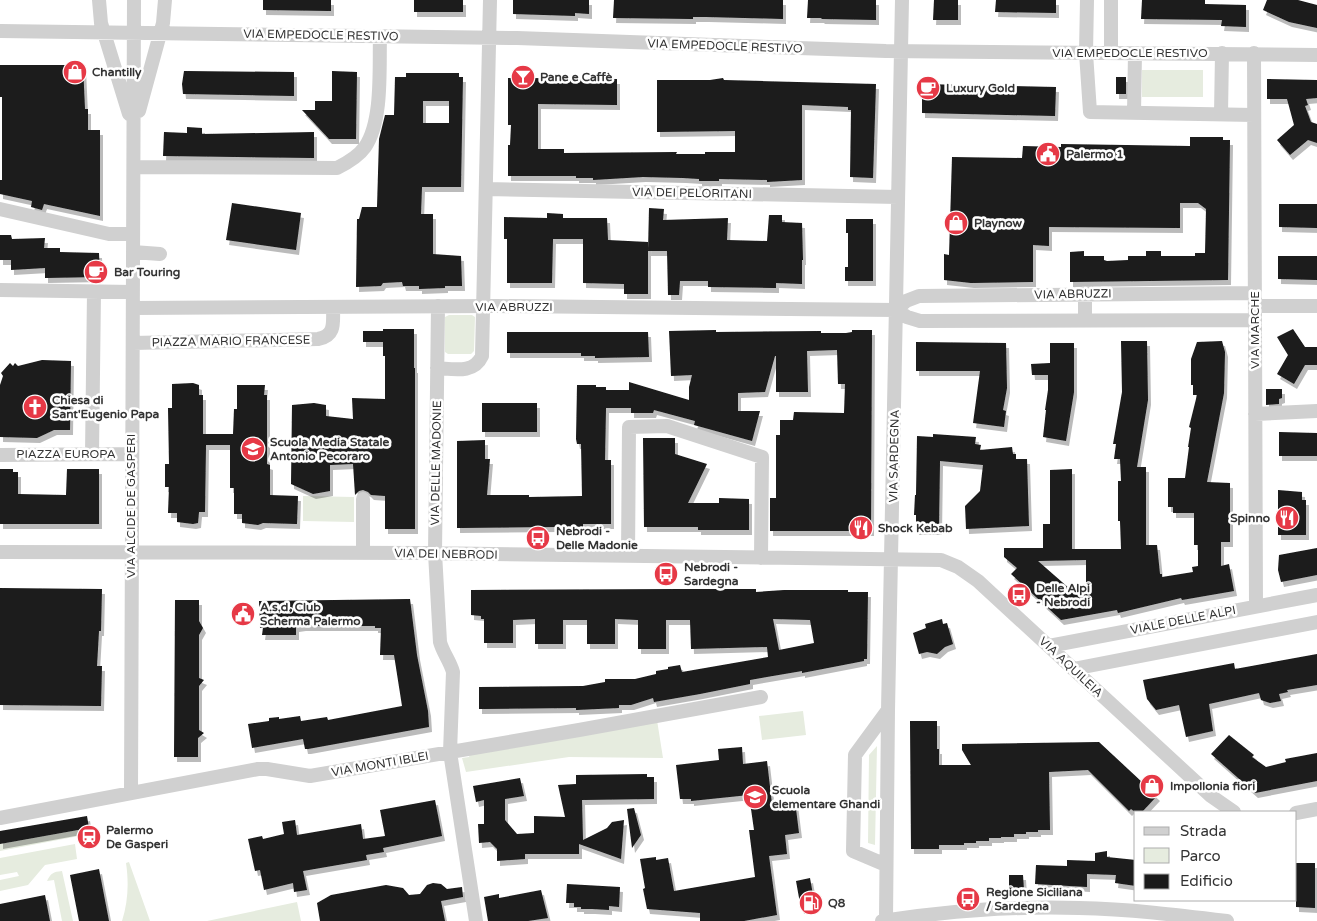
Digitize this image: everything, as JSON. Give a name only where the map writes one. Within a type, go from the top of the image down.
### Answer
[{"type":"street","name":"VIA ALCIDE DE GASPERI","points":[[99,0],[99,14],[134,130]]},
{"type":"street","name":"VIA ALCIDE DE GASPERI","points":[[131,792],[134,0]]},
{"type":"street","name":"VIA ALCIDE DE GASPERI","points":[[134,130],[161,32],[165,14],[165,0]]},
{"type":"street","points":[[437,368],[468,369],[474,367],[482,356],[490,0]]},
{"type":"street","name":"VIA SARDEGNA","points":[[884,921],[902,0]]},
{"type":"street","points":[[1087,0],[1086,53],[1090,112],[1254,115]]},
{"type":"street","points":[[1111,0],[1111,53]]},
{"type":"street","name":"VIA EMPEDOCLE RESTIVO","points":[[0,31],[489,38],[902,52],[1317,54]]},
{"type":"street","points":[[134,167],[337,168],[352,160],[364,148],[374,130],[377,114],[380,36]]},
{"type":"street","points":[[1134,53],[1134,113]]},
{"type":"street","points":[[1221,114],[1222,53]]},
{"type":"street","name":"VIA MARCHE","points":[[1254,53],[1256,606]]},
{"type":"street","name":"VIA DEI PELORITANI","points":[[486,189],[898,197]]},
{"type":"street","points":[[0,209],[108,234],[133,234]]},
{"type":"street","points":[[133,252],[160,254]]},
{"type":"street","points":[[0,290],[133,292]]},
{"type":"street","points":[[92,454],[94,292]]},
{"type":"street","points":[[1085,293],[1085,320]]},
{"type":"street","name":"VIA ABRUZZI","points":[[896,310],[906,301],[919,296],[1085,293],[1255,307]]},
{"type":"street","name":"VIA DELLE MADONIE","points":[[438,306],[435,553],[440,642],[442,651],[451,664],[453,672],[450,752],[476,921]]},
{"type":"street","name":"VIA ABRUZZI","points":[[133,308],[483,306],[896,310],[907,317],[920,321],[1085,320],[1255,307]]},
{"type":"street","points":[[1255,307],[1317,306]]},
{"type":"street","name":"PIAZZA MARIO FRANCESE","points":[[132,343],[326,338],[333,326],[333,307]]},
{"type":"street","points":[[1255,414],[1317,411]]},
{"type":"street","points":[[628,556],[629,427],[667,426],[762,457],[761,558]]},
{"type":"street","name":"PIAZZA EUROPA","points":[[0,455],[132,454]]},
{"type":"street","points":[[363,498],[363,553]]},
{"type":"street","name":"VIA DEI NEBRODI","points":[[0,552],[435,553],[892,559]]},
{"type":"street","name":"VIA AQUILEIA","points":[[892,559],[932,559],[950,563],[978,581],[1211,796],[1233,811]]},
{"type":"street","name":"VIALE DELLE ALPI","points":[[1049,646],[1317,595]]},
{"type":"street","points":[[1073,669],[1317,622]]},
{"type":"street","name":"VIA MONTI IBLEI","points":[[0,818],[258,769],[310,776],[761,697]]},
{"type":"street","points":[[886,865],[853,852],[856,755],[888,710]]},
{"type":"street","points":[[1297,813],[1317,809]]},
{"type":"street","points":[[884,921],[985,909],[1078,908],[1154,912],[1227,921]]},
{"type":"green space","points":[[1142,70],[1203,70],[1203,97],[1142,97]]},
{"type":"green space","points":[[449,315],[472,315],[475,317],[474,351],[471,354],[448,354],[445,352],[445,317]]},
{"type":"green space","points":[[303,496],[354,497],[354,522],[303,521]]},
{"type":"green space","points":[[803,711],[806,735],[762,740],[759,716]]},
{"type":"green space","points":[[657,720],[663,758],[569,757],[466,772],[462,758],[469,757],[470,754]]},
{"type":"green space","points":[[877,746],[875,845],[868,843],[869,755]]},
{"type":"green space","points":[[89,828],[92,840],[79,836],[0,851],[0,844]]},
{"type":"green space","points":[[75,844],[77,859],[45,865],[28,885],[0,891],[0,880],[19,876],[17,872],[0,875],[0,858]]},
{"type":"green space","points":[[129,862],[150,921],[122,921],[126,907],[126,863]]},
{"type":"green space","points":[[62,871],[73,921],[62,921],[54,880],[47,881],[53,873]]},
{"type":"green space","points":[[297,902],[301,921],[207,921]]},
{"type":"building","points":[[263,0],[331,0],[331,11],[263,10]]},
{"type":"building","points":[[414,0],[463,0],[463,12],[414,12]]},
{"type":"building","points":[[513,0],[589,0],[589,14],[575,13],[575,16],[513,14]]},
{"type":"building","points":[[614,0],[783,0],[783,19],[706,17],[693,17],[693,19],[613,18]]},
{"type":"building","points":[[808,0],[876,0],[876,20],[807,18]]},
{"type":"building","points":[[934,0],[958,0],[958,20],[933,20]]},
{"type":"building","points":[[996,0],[1056,0],[1056,13],[995,12]]},
{"type":"building","points":[[1142,0],[1205,0],[1205,4],[1246,5],[1246,27],[1221,26],[1222,20],[1141,19]]},
{"type":"building","points":[[1267,0],[1298,0],[1317,5],[1317,28],[1289,22],[1263,10]]},
{"type":"building","points":[[0,65],[83,65],[85,109],[88,109],[88,130],[100,130],[100,216],[44,204],[42,210],[31,207],[32,201],[0,194],[0,180],[2,180],[2,97],[0,97]]},
{"type":"building","points":[[184,71],[294,72],[294,96],[183,94]]},
{"type":"building","points":[[332,71],[357,72],[356,139],[329,139],[302,110],[315,110],[315,101],[332,101]]},
{"type":"building","points":[[406,73],[459,73],[459,77],[463,77],[461,187],[422,187],[421,214],[433,214],[433,254],[461,256],[462,286],[419,289],[419,286],[403,286],[402,282],[383,283],[381,286],[356,287],[357,219],[359,219],[362,207],[377,207],[379,139],[385,115],[394,115],[395,77],[406,77]],"holes":[[[423,101],[449,101],[449,123],[423,123]]]},
{"type":"building","points":[[511,75],[528,75],[528,78],[617,79],[617,105],[538,104],[538,149],[564,149],[564,153],[677,152],[676,154],[705,154],[705,152],[735,152],[735,131],[657,132],[657,80],[710,80],[723,78],[724,80],[876,84],[873,178],[850,177],[851,110],[848,110],[848,107],[802,105],[802,180],[767,182],[767,180],[719,179],[719,181],[699,181],[699,179],[643,177],[593,180],[593,178],[576,178],[576,176],[508,176],[508,145],[510,145],[511,125],[508,125],[508,78],[511,78]]},
{"type":"building","points":[[1116,77],[1126,77],[1126,94],[1116,94]]},
{"type":"building","points":[[1267,79],[1317,80],[1317,98],[1306,99],[1308,105],[1305,106],[1311,122],[1317,124],[1317,143],[1308,140],[1290,155],[1277,140],[1294,125],[1287,99],[1267,99]]},
{"type":"building","points":[[922,84],[1056,87],[1055,116],[922,113]]},
{"type":"building","points":[[187,127],[202,128],[202,134],[314,132],[314,158],[163,156],[164,132],[187,133]]},
{"type":"building","points":[[1190,137],[1223,137],[1223,140],[1230,140],[1228,280],[1070,282],[1070,252],[1084,251],[1084,256],[1104,256],[1104,260],[1107,261],[1128,260],[1128,256],[1146,256],[1146,251],[1161,251],[1161,256],[1195,256],[1195,253],[1205,253],[1206,209],[1198,203],[1180,203],[1180,228],[1049,227],[1049,246],[1033,245],[1033,282],[971,283],[944,280],[944,254],[949,255],[952,157],[1022,158],[1023,146],[1061,147],[1061,144],[1190,146]]},
{"type":"building","points":[[232,203],[301,213],[296,250],[226,240]]},
{"type":"building","points":[[1279,204],[1317,204],[1317,228],[1279,227]]},
{"type":"building","points":[[649,208],[664,209],[663,220],[728,218],[727,240],[767,241],[769,215],[782,215],[782,222],[802,223],[802,284],[776,283],[776,288],[708,287],[708,281],[680,281],[679,295],[668,295],[667,251],[648,251]]},
{"type":"building","points":[[547,213],[563,214],[563,218],[607,218],[608,240],[648,242],[648,294],[624,294],[624,284],[583,283],[583,239],[553,239],[552,283],[507,283],[507,239],[504,239],[504,217],[547,218]]},
{"type":"building","points":[[846,219],[873,219],[873,281],[845,281],[845,267],[848,267]]},
{"type":"building","points":[[0,235],[11,235],[12,239],[45,238],[44,248],[60,248],[60,252],[99,253],[100,277],[45,278],[45,268],[11,270],[11,260],[0,260]]},
{"type":"building","points":[[1278,256],[1317,256],[1317,280],[1278,279]]},
{"type":"building","points":[[383,329],[414,329],[415,529],[385,529],[385,496],[371,495],[363,490],[355,495],[353,464],[330,465],[330,491],[313,494],[291,484],[292,405],[314,403],[326,405],[326,416],[353,419],[352,398],[385,399],[385,356],[383,356],[383,342],[363,342],[363,331],[383,331]]},
{"type":"building","points":[[1293,329],[1305,347],[1317,347],[1317,365],[1305,365],[1294,384],[1277,374],[1288,355],[1277,337]]},
{"type":"building","points":[[716,330],[716,332],[821,331],[821,333],[846,333],[852,332],[852,330],[872,330],[871,531],[770,531],[770,498],[776,498],[776,435],[780,435],[780,420],[793,420],[794,412],[844,413],[845,384],[838,384],[837,350],[807,351],[808,392],[776,392],[775,356],[765,392],[738,393],[738,411],[760,411],[752,441],[694,425],[695,421],[654,410],[653,413],[631,413],[631,408],[606,408],[605,460],[611,460],[611,524],[583,524],[583,530],[557,530],[557,527],[457,528],[457,441],[485,440],[485,459],[490,459],[487,495],[529,495],[529,497],[582,496],[581,444],[577,444],[576,439],[577,385],[596,385],[596,387],[606,387],[606,390],[629,390],[629,382],[689,400],[689,387],[692,375],[671,376],[669,331]]},
{"type":"building","points":[[507,332],[648,332],[649,357],[595,358],[595,356],[581,356],[581,353],[507,353]]},
{"type":"building","points":[[1121,341],[1147,341],[1148,400],[1137,467],[1146,467],[1146,545],[1157,545],[1160,574],[1162,574],[1162,577],[1193,572],[1192,567],[1198,566],[1198,545],[1194,545],[1194,513],[1173,513],[1173,507],[1168,507],[1168,478],[1185,478],[1191,428],[1189,427],[1197,395],[1193,395],[1193,385],[1191,385],[1191,359],[1197,342],[1222,341],[1225,352],[1224,393],[1207,482],[1230,483],[1230,542],[1221,542],[1221,566],[1229,564],[1234,591],[1182,600],[1181,598],[1118,613],[1117,610],[1061,620],[1011,574],[1017,568],[1004,557],[1004,548],[1043,548],[1043,524],[1050,524],[1050,470],[1072,469],[1072,549],[1121,549],[1120,521],[1118,521],[1118,481],[1121,481],[1120,459],[1114,459],[1116,444],[1113,444],[1122,392]],"holes":[[[1086,560],[1086,586],[1070,589],[1038,561]]]},
{"type":"building","points":[[916,342],[1006,343],[1007,388],[1003,410],[1006,411],[1004,427],[973,423],[980,371],[916,371]]},
{"type":"building","points":[[1050,343],[1074,343],[1074,392],[1066,441],[1043,437],[1048,375],[1032,375],[1031,364],[1050,363]]},
{"type":"building","name":"Chiesa di Sant'Eugenio Papa","points":[[42,360],[71,361],[70,430],[54,430],[37,438],[0,437],[0,385],[3,376],[1,373],[10,363],[13,366],[15,363],[18,366]]},
{"type":"building","points":[[193,383],[199,385],[199,395],[203,395],[203,434],[233,434],[234,409],[237,409],[237,385],[265,385],[264,395],[267,395],[267,464],[270,465],[270,495],[298,496],[297,524],[263,523],[258,525],[242,523],[242,514],[234,514],[234,488],[230,488],[230,445],[206,445],[205,512],[199,512],[198,523],[177,522],[177,513],[168,513],[169,487],[165,487],[165,464],[169,464],[168,408],[172,408],[172,384]]},
{"type":"building","points":[[1266,389],[1282,389],[1282,398],[1279,399],[1279,404],[1266,405]]},
{"type":"building","points":[[482,403],[537,403],[537,432],[482,432]]},
{"type":"building","points":[[1279,432],[1317,433],[1317,456],[1279,456]]},
{"type":"building","points":[[933,434],[976,437],[975,444],[981,445],[980,450],[1012,447],[1013,454],[1016,454],[1016,459],[1027,459],[1029,526],[966,529],[965,506],[980,491],[983,465],[940,461],[939,530],[916,530],[916,515],[914,515],[917,436],[933,437]]},
{"type":"building","points":[[643,438],[675,438],[675,454],[707,464],[688,503],[719,503],[719,498],[749,499],[749,530],[698,530],[698,527],[644,527]]},
{"type":"building","points":[[0,469],[13,469],[13,472],[18,472],[18,494],[66,495],[67,469],[99,469],[99,524],[0,524]]},
{"type":"building","points":[[1278,490],[1302,492],[1302,500],[1306,500],[1306,535],[1278,535]]},
{"type":"building","points":[[1317,548],[1317,575],[1281,582],[1278,570],[1279,555]]},
{"type":"building","points":[[0,588],[102,589],[101,631],[99,631],[97,666],[102,666],[101,706],[0,705]]},
{"type":"building","points":[[756,589],[756,592],[848,590],[848,592],[868,592],[867,659],[802,673],[802,671],[750,680],[750,684],[700,694],[654,702],[653,698],[631,705],[619,705],[619,708],[576,710],[576,708],[479,709],[479,687],[583,686],[605,682],[605,679],[635,679],[656,674],[656,671],[668,669],[668,667],[680,665],[682,672],[768,657],[767,647],[691,649],[690,620],[666,620],[666,649],[638,649],[638,620],[615,619],[615,644],[587,644],[587,620],[563,620],[563,644],[535,644],[535,619],[513,620],[513,643],[484,643],[484,619],[481,619],[481,616],[471,615],[471,590]],"holes":[[[773,619],[810,620],[814,643],[779,650]]]},
{"type":"building","points":[[410,599],[429,727],[308,749],[305,749],[303,739],[252,748],[248,724],[269,721],[269,718],[279,717],[279,719],[300,716],[301,721],[327,717],[328,720],[402,706],[394,655],[380,655],[381,628],[375,628],[375,626],[303,626],[296,627],[296,635],[262,635],[263,628],[260,628],[259,601]]},
{"type":"building","points":[[175,600],[199,600],[199,621],[203,628],[199,635],[199,678],[204,680],[199,686],[199,730],[204,733],[198,738],[198,757],[174,757]]},
{"type":"building","points":[[942,619],[943,624],[947,623],[953,644],[945,647],[937,654],[927,652],[919,654],[913,633],[926,628],[925,624]]},
{"type":"building","points":[[1317,654],[1317,685],[1287,690],[1288,692],[1279,694],[1281,701],[1270,703],[1261,700],[1259,693],[1209,704],[1213,731],[1186,737],[1179,705],[1156,710],[1147,699],[1143,680],[1234,663],[1235,669]]},
{"type":"building","points":[[910,721],[937,721],[939,765],[971,765],[962,750],[962,744],[1099,742],[1157,796],[1143,811],[1134,811],[1131,809],[1129,811],[1088,770],[1049,772],[1050,830],[1014,834],[1014,837],[989,838],[989,841],[976,841],[976,843],[964,843],[964,845],[939,845],[939,849],[911,849]]},
{"type":"building","points":[[1229,735],[1254,755],[1252,757],[1266,767],[1286,762],[1285,759],[1317,753],[1317,781],[1255,793],[1211,754]]},
{"type":"building","points":[[742,747],[743,764],[767,761],[772,804],[795,801],[799,833],[785,835],[787,854],[769,856],[777,915],[744,921],[700,921],[700,913],[647,909],[640,859],[656,857],[656,860],[668,858],[674,891],[755,877],[749,830],[754,830],[749,795],[691,801],[691,799],[680,799],[676,765],[719,760],[718,749]]},
{"type":"building","points":[[647,774],[647,777],[654,777],[654,799],[582,800],[583,840],[607,828],[612,822],[624,820],[621,859],[579,844],[579,854],[525,854],[525,859],[497,861],[497,849],[490,842],[479,843],[478,824],[484,824],[484,800],[476,802],[473,786],[520,778],[524,796],[505,799],[505,820],[517,834],[534,833],[534,816],[565,817],[558,785],[576,784],[576,775]]},
{"type":"building","points":[[435,800],[442,836],[383,848],[384,852],[366,855],[367,860],[303,871],[307,890],[294,892],[293,883],[264,890],[260,870],[255,871],[248,839],[262,836],[263,839],[284,834],[282,822],[295,820],[297,835],[361,824],[363,839],[385,836],[380,810]]},
{"type":"building","points":[[634,808],[641,835],[632,848],[627,809]]},
{"type":"building","points":[[87,816],[89,828],[0,844],[0,831]]},
{"type":"building","points":[[1107,851],[1107,857],[1134,860],[1134,886],[1115,883],[1116,875],[1087,874],[1087,887],[1035,884],[1036,865],[1067,866],[1067,860],[1095,861],[1095,853]]},
{"type":"building","points":[[1297,863],[1315,863],[1315,908],[1296,907]]},
{"type":"building","points":[[99,869],[109,921],[79,921],[70,875]]},
{"type":"building","points":[[1009,875],[1023,875],[1024,890],[1009,890]]},
{"type":"building","points":[[810,878],[815,906],[801,909],[796,881]]},
{"type":"building","points":[[433,883],[441,884],[447,889],[462,887],[463,897],[441,901],[445,921],[320,921],[317,903],[331,895],[386,885],[403,888],[409,895],[420,894],[427,885]]},
{"type":"building","points":[[567,884],[620,887],[619,907],[609,906],[609,910],[574,907],[574,903],[566,903]]},
{"type":"building","points":[[541,890],[548,918],[528,921],[488,921],[484,897],[499,894],[499,898]]},
{"type":"building","points":[[45,895],[50,921],[0,921],[0,904]]},
{"type":"place","name":"Chantilly","points":[[75,72]]},
{"type":"place","name":"Pane e Caffè","points":[[523,77]]},
{"type":"place","name":"Luxury Gold","points":[[928,88]]},
{"type":"place","name":"Palermo 1","points":[[1048,154]]},
{"type":"place","name":"Playnow","points":[[956,223]]},
{"type":"place","name":"Bar Touring","points":[[96,272]]},
{"type":"place","name":"Chiesa di Sant'Eugenio Papa","points":[[35,407]]},
{"type":"place","name":"Scuola Media Statale Antonio Pecoraro","points":[[253,449]]},
{"type":"place","name":"Spinno","points":[[1287,518]]},
{"type":"place","name":"Shock Kebab","points":[[861,528]]},
{"type":"place","name":"Nebrodi - Delle Madonie","points":[[538,538]]},
{"type":"place","name":"Nebrodi - Sardegna","points":[[666,574]]},
{"type":"place","name":"Delle Alpi - Nebrodi","points":[[1019,595]]},
{"type":"place","name":"A.s.d. Club Scherma Palermo","points":[[243,614]]},
{"type":"place","name":"Impollonia fiori","points":[[1152,786]]},
{"type":"place","name":"Scuola elementare Ghandi","points":[[755,797]]},
{"type":"place","name":"Palermo De Gasperi","points":[[89,837]]},
{"type":"place","name":"Regione Siciliana / Sardegna","points":[[968,899]]},
{"type":"place","name":"Q8","points":[[811,903]]}]
